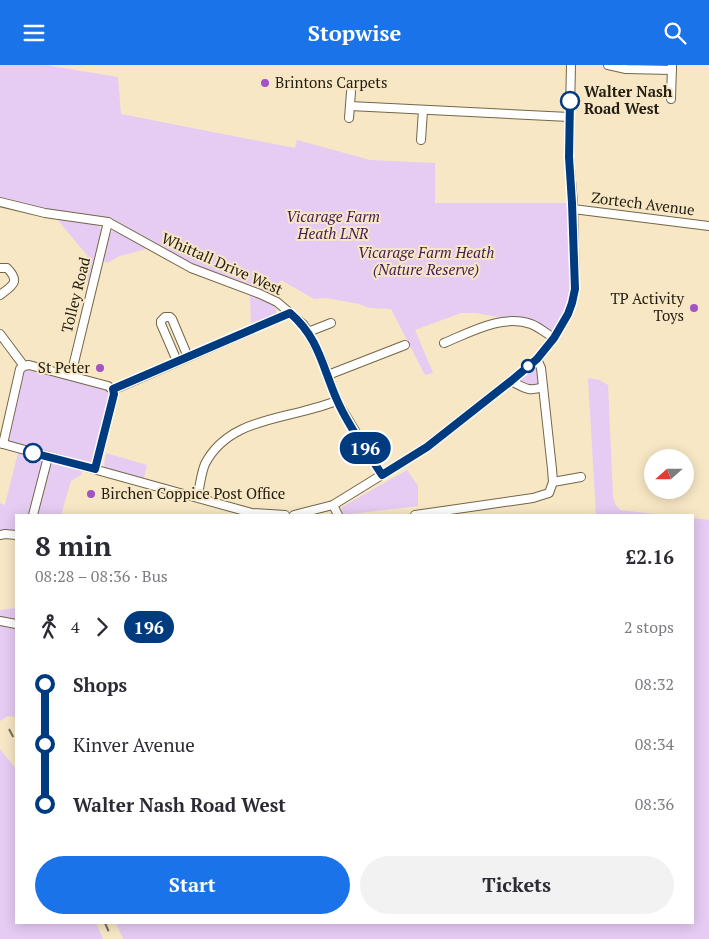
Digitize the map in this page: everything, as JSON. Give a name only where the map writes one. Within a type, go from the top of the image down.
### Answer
[{"type":"street","points":[[298,514],[333,505],[427,447],[537,359],[554,338],[572,303],[575,289],[573,209],[569,157],[571,65]]},
{"type":"street","points":[[608,65],[626,69],[672,67],[671,99]]},
{"type":"street","points":[[349,118],[351,93]]},
{"type":"street","points":[[350,106],[569,117]]},
{"type":"street","points":[[421,140],[423,110]]},
{"type":"street","points":[[0,202],[45,213],[108,222]]},
{"type":"street","name":"Zortech Avenue","points":[[573,209],[709,225]]},
{"type":"street","name":"Whittall Drive West","points":[[108,222],[191,268],[277,302],[303,324],[328,375],[337,401],[382,475]]},
{"type":"street","name":"Tolley Road","points":[[71,375],[108,222]]},
{"type":"street","points":[[0,268],[7,268],[14,277],[15,282],[0,295]]},
{"type":"street","points":[[113,389],[290,313]]},
{"type":"street","points":[[177,361],[161,324],[162,318],[170,317],[172,319],[188,357]]},
{"type":"street","points":[[444,343],[490,325],[511,321],[533,325],[554,338]]},
{"type":"street","points":[[308,332],[331,323]]},
{"type":"street","points":[[0,334],[3,345],[24,366]]},
{"type":"street","points":[[328,375],[405,345]]},
{"type":"street","points":[[423,514],[533,498],[549,493],[553,482],[544,387],[541,368],[537,359]]},
{"type":"street","points":[[113,389],[71,375],[29,365],[24,366],[20,369],[1,443],[259,514]]},
{"type":"street","points":[[511,381],[532,391],[544,387]]},
{"type":"street","points":[[95,469],[114,394],[113,389]]},
{"type":"street","points":[[197,497],[205,465],[218,446],[240,429],[264,420],[337,401]]},
{"type":"street","points":[[33,514],[48,457]]},
{"type":"street","points":[[553,482],[580,477]]},
{"type":"street","points":[[333,505],[338,514]]},
{"type":"street","points":[[0,535],[15,535]]},
{"type":"street","points":[[2,622],[15,624]]},
{"type":"green space","name":"Vicarage Farm Heath LNR","points":[[0,65],[45,65],[118,77],[121,114],[295,148],[297,140],[370,160],[435,163],[435,203],[573,203],[575,289],[554,338],[533,324],[476,313],[461,313],[415,330],[433,373],[425,375],[391,309],[370,308],[326,298],[314,299],[281,280],[271,295],[191,268],[108,222],[0,202]]},
{"type":"green space","points":[[56,218],[97,223],[102,231],[89,281],[85,282],[89,265],[87,255]]},
{"type":"green space","points":[[114,230],[119,230],[150,248],[120,256],[107,263],[101,259],[107,236]]},
{"type":"green space","points":[[250,293],[272,303],[275,307],[276,316],[251,327]]},
{"type":"green space","points":[[536,360],[543,387],[537,390],[511,381]]},
{"type":"green space","points":[[27,370],[106,389],[110,395],[93,461],[88,462],[8,441],[22,374]]},
{"type":"green space","points":[[588,378],[599,380],[608,385],[613,497],[615,504],[620,510],[655,514],[596,514]]},
{"type":"green space","points":[[19,449],[83,466],[81,475],[71,481],[61,514],[15,514],[15,535],[0,535],[0,503],[5,505]]},
{"type":"green space","points":[[106,453],[147,465],[144,478],[106,469],[104,465]]},
{"type":"green space","points":[[407,470],[418,486],[418,506],[351,514],[343,514],[342,507]]},
{"type":"green space","points":[[694,518],[709,520],[709,939],[123,939],[116,924],[694,924]]},
{"type":"green space","points":[[15,608],[15,717],[8,716],[0,721],[0,610]]},
{"type":"green space","points":[[0,749],[15,768],[15,924],[96,924],[103,939],[0,939]]},
{"type":"railway","points":[[9,729],[15,740]]},
{"type":"railway","points":[[105,924],[112,939]]},
{"type":"bus line","name":"196","points":[[33,453],[95,469],[114,394],[113,389],[290,313],[303,324],[314,342],[337,401],[382,475],[427,447],[537,359],[554,338],[568,314],[575,289],[569,157],[570,101]]},
{"type":"place","name":"Brintons Carpets","points":[[265,83]]},
{"type":"place","name":"Walter Nash Road West","points":[[570,101]]},
{"type":"place","name":"TP Activity Toys","points":[[694,308]]},
{"type":"place","name":"St Peter","points":[[100,368]]},
{"type":"place","name":"Birchen Coppice Post Office","points":[[91,494]]},
{"type":"park label","name":"Vicarage Farm Heath (Nature Reserve)","points":[[426,262]]}]
